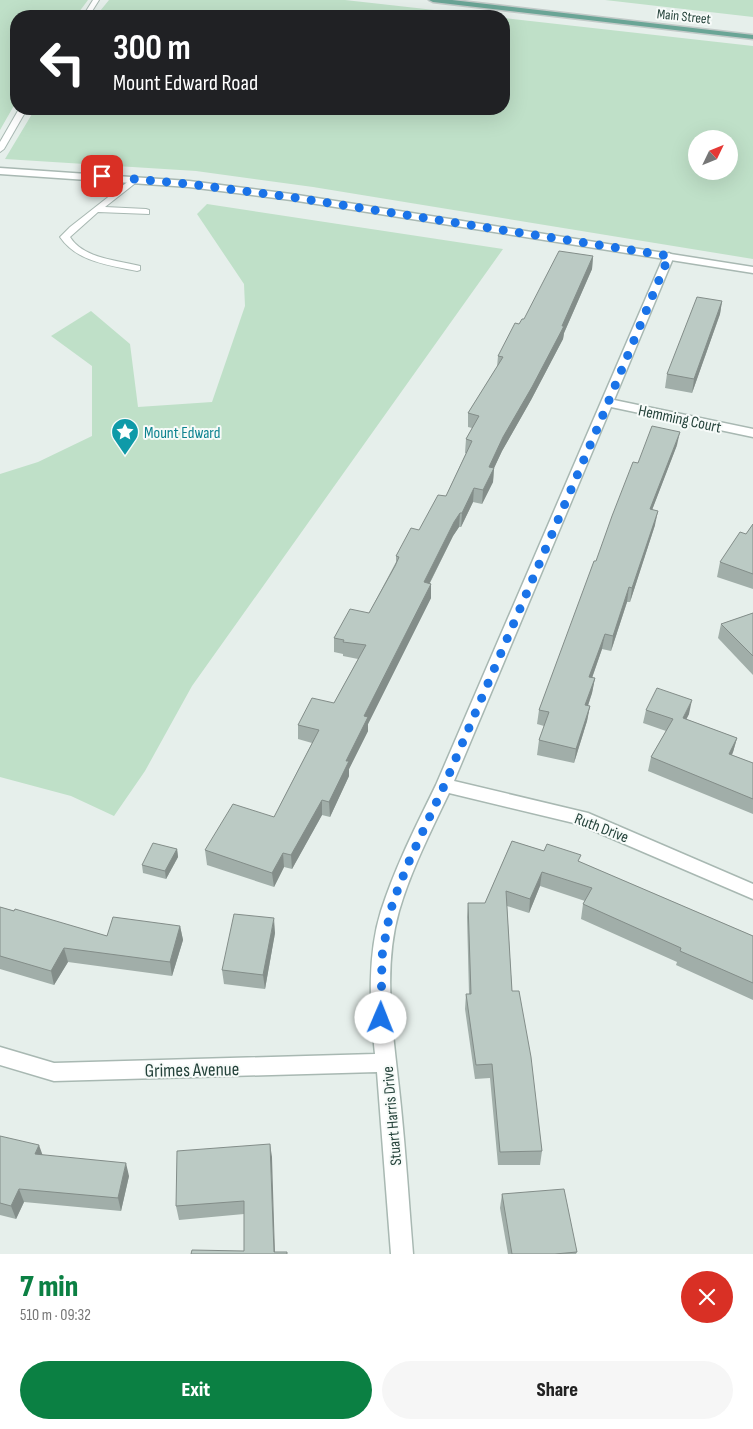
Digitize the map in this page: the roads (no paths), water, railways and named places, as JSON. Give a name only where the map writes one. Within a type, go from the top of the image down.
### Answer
[{"type":"main road","name":"Main Street","points":[[433,0],[753,37]]},
{"type":"street","points":[[0,171],[135,179],[291,197],[753,270]]},
{"type":"street","name":"Stuart Harris Drive","points":[[402,1254],[381,1018],[382,956],[390,912],[410,859],[444,786],[669,256]]},
{"type":"street","name":"Hemming Court","points":[[608,403],[753,433]]},
{"type":"street","name":"Ruth Drive","points":[[444,786],[582,818],[753,892]]},
{"type":"street","name":"Grimes Avenue","points":[[0,1056],[54,1072],[386,1063]]},
{"type":"lane","points":[[0,149],[20,115]]},
{"type":"lane","points":[[135,179],[77,224],[65,237],[68,244],[84,253],[102,260],[137,268]]},
{"type":"lane","points":[[98,209],[146,212]]},
{"type":"place","name":"Mount Edward","points":[[125,456]]}]
